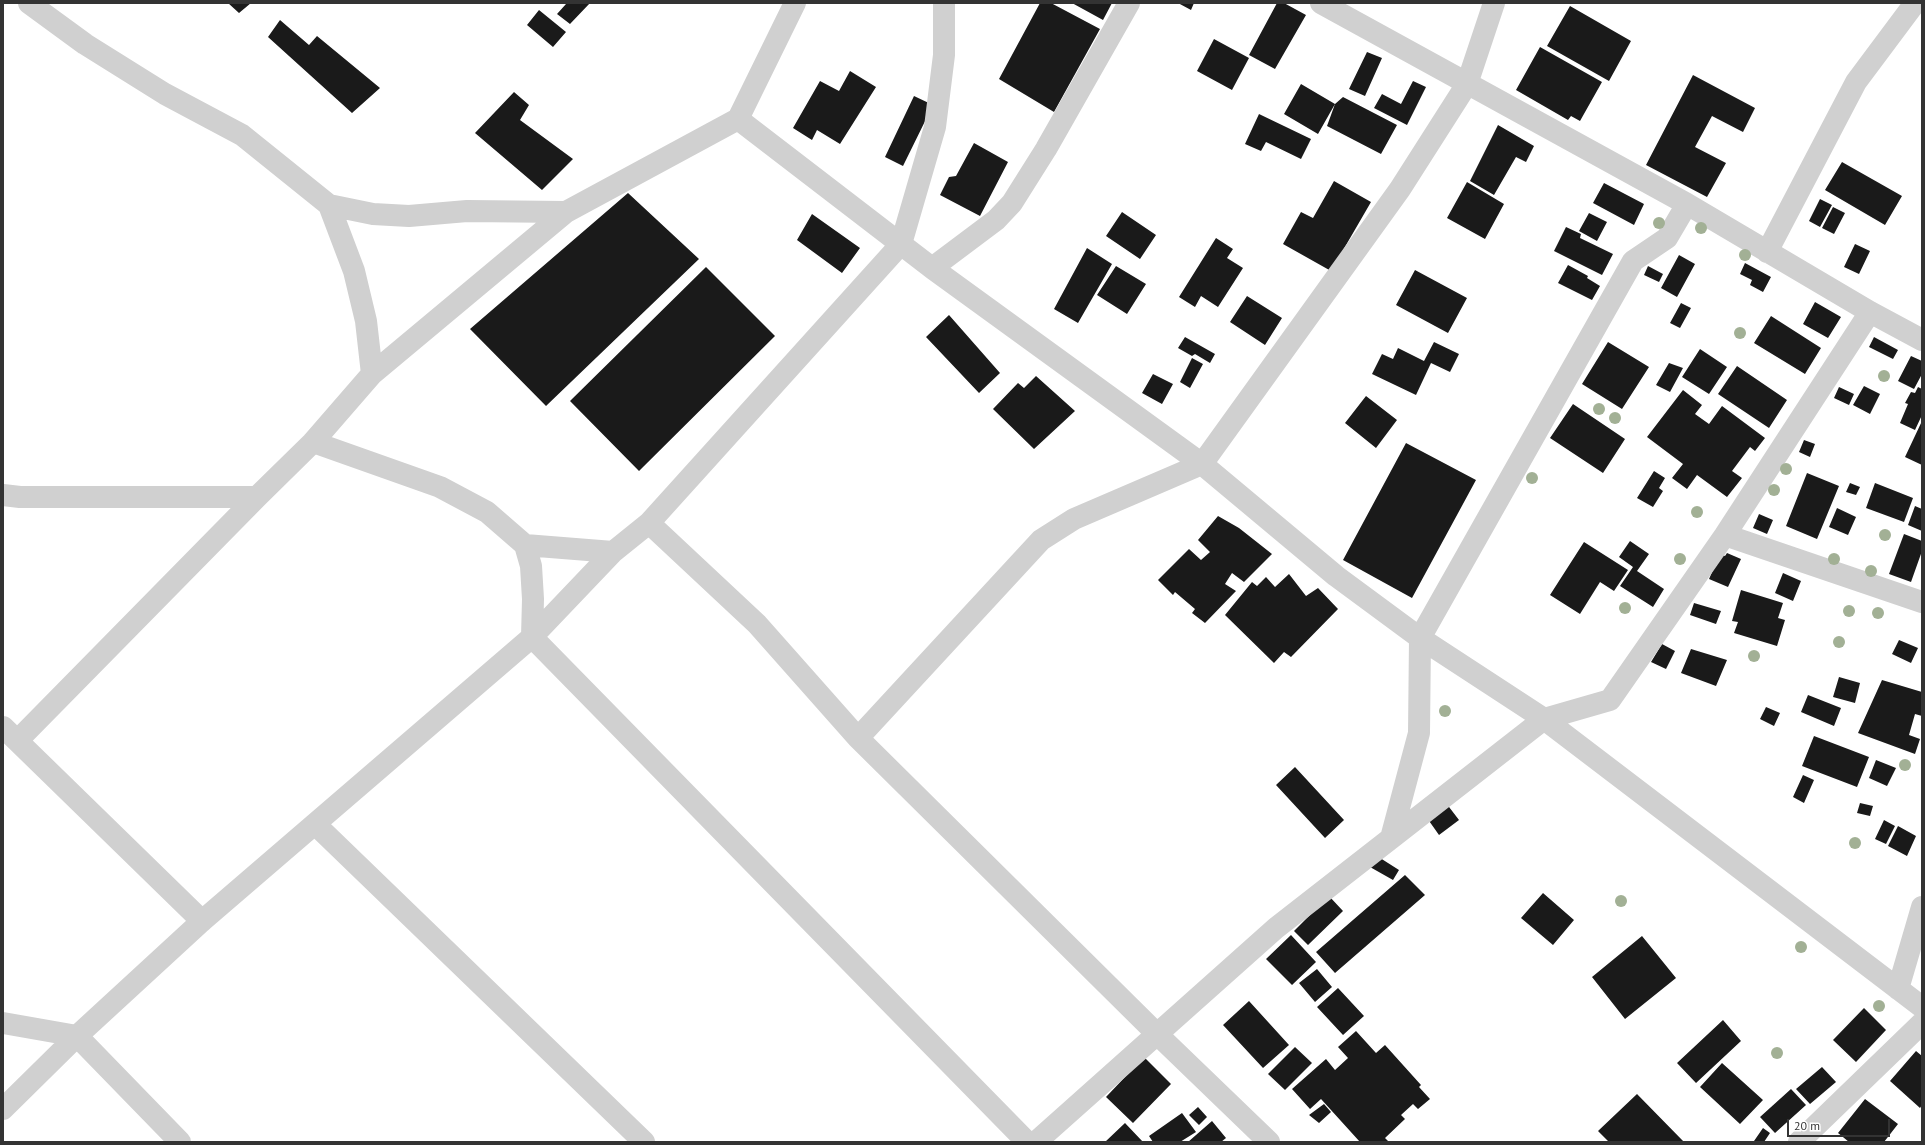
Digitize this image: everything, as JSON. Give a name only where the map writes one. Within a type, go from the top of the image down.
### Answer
[{"type":"street","points":[[29,3],[85,44],[159,90],[242,135],[329,205],[373,214],[409,216],[467,211],[566,212]]},
{"type":"street","points":[[202,921],[10,734],[313,442],[372,374],[566,212],[738,119],[795,3]]},
{"type":"street","points":[[3,1109],[77,1036],[202,921],[532,637],[613,552],[649,523],[901,244],[935,128],[944,55],[944,3]]},
{"type":"street","points":[[932,268],[996,220],[1012,203],[1046,149],[1129,3]]},
{"type":"street","points":[[1321,3],[1687,204],[1870,312],[1922,340]]},
{"type":"street","points":[[858,738],[1041,540],[1074,519],[1202,464],[1400,188],[1467,84],[1494,3]]},
{"type":"street","points":[[1768,252],[1856,82],[1915,3]]},
{"type":"street","points":[[738,119],[932,268],[1202,464],[1336,576],[1420,638],[1544,719],[1922,1007]]},
{"type":"street","points":[[1391,838],[1419,733],[1420,638],[1633,261],[1667,238],[1687,204]]},
{"type":"street","points":[[329,205],[354,271],[366,321],[372,374]]},
{"type":"street","points":[[1036,1142],[1276,928],[1544,719],[1610,700],[1725,535],[1870,312]]},
{"type":"street","points":[[313,442],[440,487],[487,512],[525,544],[531,566],[533,599],[532,637],[1027,1142]]},
{"type":"street","points":[[3,495],[51,498],[257,497]]},
{"type":"street","points":[[649,523],[757,624],[858,738],[1157,1034],[1269,1142]]},
{"type":"street","points":[[1725,535],[1922,602]]},
{"type":"street","points":[[525,544],[613,552]]},
{"type":"street","points":[[315,824],[644,1142]]},
{"type":"street","points":[[1898,989],[1922,907]]},
{"type":"street","points":[[3,1023],[77,1036],[180,1142]]},
{"type":"street","points":[[1799,1142],[1922,1023]]},
{"type":"building","points":[[228,3],[251,3],[239,13]]},
{"type":"building","points":[[564,3],[590,3],[570,24],[557,14],[566,4]]},
{"type":"building","points":[[1040,3],[1051,3],[1100,29],[1054,112],[999,79]]},
{"type":"building","points":[[1072,3],[1112,3],[1103,20]]},
{"type":"building","points":[[1178,3],[1194,3],[1191,10]]},
{"type":"building","points":[[1277,3],[1284,3],[1306,15],[1275,69],[1249,55]]},
{"type":"building","points":[[1570,6],[1631,41],[1609,81],[1547,46]]},
{"type":"building","points":[[539,10],[566,32],[553,47],[527,25]]},
{"type":"building","points":[[280,20],[309,45],[317,36],[380,88],[352,113],[268,37]]},
{"type":"building","points":[[1214,39],[1249,58],[1232,90],[1197,71]]},
{"type":"building","points":[[1540,47],[1602,82],[1580,121],[1571,116],[1568,120],[1516,90]]},
{"type":"building","points":[[1367,52],[1382,58],[1365,96],[1349,89]]},
{"type":"building","points":[[850,71],[876,87],[840,144],[817,130],[812,140],[793,128],[820,81],[839,91]]},
{"type":"building","points":[[1693,75],[1755,108],[1743,132],[1712,116],[1695,147],[1726,163],[1707,197],[1646,165]]},
{"type":"building","points":[[1413,81],[1426,87],[1407,125],[1374,108],[1382,94],[1401,104]]},
{"type":"building","points":[[1301,84],[1335,104],[1318,134],[1284,114]]},
{"type":"building","points":[[514,92],[529,105],[520,120],[573,159],[542,190],[475,133]]},
{"type":"building","points":[[914,96],[933,105],[903,166],[885,157]]},
{"type":"building","points":[[1343,97],[1397,125],[1381,154],[1327,126],[1335,104]]},
{"type":"building","points":[[1259,114],[1311,139],[1301,159],[1266,142],[1261,151],[1245,144]]},
{"type":"building","points":[[1498,125],[1534,146],[1526,162],[1516,157],[1494,195],[1470,181]]},
{"type":"building","points":[[974,143],[1008,162],[980,216],[940,195],[949,177],[956,176]]},
{"type":"building","points":[[1842,162],[1902,196],[1885,225],[1825,190]]},
{"type":"building","points":[[1334,181],[1371,202],[1331,271],[1283,244],[1301,212],[1313,218]]},
{"type":"building","points":[[1467,182],[1504,204],[1485,239],[1447,218]]},
{"type":"building","points":[[1604,183],[1644,204],[1634,225],[1593,203]]},
{"type":"building","points":[[628,193],[699,259],[546,406],[470,329]]},
{"type":"building","points":[[1820,199],[1832,205],[1820,227],[1809,221]]},
{"type":"building","points":[[1833,207],[1845,213],[1834,234],[1822,228]]},
{"type":"building","points":[[1122,212],[1156,235],[1140,259],[1106,236]]},
{"type":"building","points":[[1589,213],[1607,222],[1597,241],[1579,231]]},
{"type":"building","points":[[812,214],[860,248],[842,273],[797,240]]},
{"type":"building","points":[[1566,227],[1581,234],[1580,238],[1613,254],[1602,275],[1554,251]]},
{"type":"building","points":[[1216,238],[1233,249],[1227,258],[1243,268],[1218,307],[1201,296],[1195,307],[1179,297]]},
{"type":"building","points":[[1855,244],[1870,251],[1859,274],[1844,267]]},
{"type":"building","points":[[1087,248],[1112,264],[1078,323],[1054,309]]},
{"type":"building","points":[[1679,255],[1695,264],[1677,297],[1661,288]]},
{"type":"building","points":[[1745,263],[1771,277],[1763,292],[1750,285],[1752,280],[1740,274]]},
{"type":"building","points":[[1568,265],[1588,276],[1587,278],[1600,286],[1592,300],[1558,283]]},
{"type":"building","points":[[1116,266],[1146,284],[1127,314],[1097,295]]},
{"type":"building","points":[[1648,266],[1663,274],[1659,282],[1644,275]]},
{"type":"building","points":[[706,267],[775,336],[639,471],[570,401]]},
{"type":"building","points":[[1415,270],[1467,298],[1448,333],[1396,305]]},
{"type":"building","points":[[1247,296],[1282,318],[1265,345],[1230,322]]},
{"type":"building","points":[[1815,302],[1841,317],[1828,338],[1803,324]]},
{"type":"building","points":[[1681,303],[1691,308],[1680,328],[1670,323]]},
{"type":"building","points":[[949,315],[1000,373],[979,393],[926,337]]},
{"type":"building","points":[[1771,316],[1821,348],[1805,374],[1754,343]]},
{"type":"building","points":[[1185,337],[1215,354],[1210,363],[1195,354],[1192,356],[1178,348]]},
{"type":"building","points":[[1874,337],[1898,350],[1893,359],[1869,347]]},
{"type":"building","points":[[1434,342],[1459,354],[1450,372],[1431,363],[1416,395],[1372,374],[1382,354],[1393,359],[1398,348],[1424,361]]},
{"type":"building","points":[[1608,342],[1649,367],[1622,409],[1582,384]]},
{"type":"building","points":[[1700,349],[1727,367],[1709,394],[1682,377]]},
{"type":"building","points":[[1911,356],[1922,361],[1922,374],[1914,389],[1898,381]]},
{"type":"building","points":[[1192,358],[1203,364],[1190,388],[1180,382]]},
{"type":"building","points":[[1669,363],[1683,368],[1670,392],[1656,385]]},
{"type":"building","points":[[1737,366],[1787,400],[1769,428],[1718,394]]},
{"type":"building","points":[[1153,374],[1173,384],[1162,404],[1142,393]]},
{"type":"building","points":[[1036,376],[1075,411],[1034,449],[993,409],[1018,383],[1024,388]]},
{"type":"building","points":[[1864,386],[1880,394],[1870,414],[1853,405]]},
{"type":"building","points":[[1839,387],[1854,394],[1849,405],[1834,398]]},
{"type":"building","points":[[1918,387],[1922,389],[1922,415],[1915,430],[1900,423],[1908,404],[1905,403],[1911,392],[1915,393]]},
{"type":"building","points":[[1683,390],[1702,405],[1695,414],[1709,424],[1722,406],[1765,438],[1755,451],[1750,447],[1732,471],[1742,478],[1727,497],[1697,475],[1687,489],[1672,478],[1683,464],[1647,437]]},
{"type":"building","points":[[1366,396],[1397,420],[1376,448],[1345,423]]},
{"type":"building","points":[[1573,404],[1625,439],[1603,473],[1550,438]]},
{"type":"building","points":[[1922,421],[1922,465],[1905,457]]},
{"type":"building","points":[[1804,440],[1815,444],[1810,457],[1799,452]]},
{"type":"building","points":[[1406,443],[1476,480],[1412,598],[1343,560]]},
{"type":"building","points":[[1654,471],[1665,478],[1659,488],[1663,491],[1653,507],[1637,498]]},
{"type":"building","points":[[1807,473],[1839,486],[1817,539],[1786,526]]},
{"type":"building","points":[[1850,483],[1860,487],[1856,495],[1846,492]]},
{"type":"building","points":[[1875,483],[1913,498],[1904,522],[1866,508]]},
{"type":"building","points":[[1915,506],[1922,509],[1922,531],[1908,525]]},
{"type":"building","points":[[1837,508],[1856,517],[1848,535],[1829,527]]},
{"type":"building","points":[[1759,514],[1773,520],[1767,534],[1753,528]]},
{"type":"building","points":[[1218,516],[1239,528],[1272,554],[1244,582],[1232,573],[1225,584],[1236,591],[1205,623],[1192,613],[1195,609],[1175,592],[1173,595],[1158,580],[1189,549],[1201,560],[1210,552],[1198,540]]},
{"type":"building","points":[[1904,534],[1922,541],[1922,551],[1911,582],[1889,574]]},
{"type":"building","points":[[1630,541],[1649,554],[1637,571],[1664,589],[1653,607],[1620,586],[1633,567],[1619,557]]},
{"type":"building","points":[[1584,542],[1628,570],[1614,591],[1600,582],[1580,614],[1550,595]]},
{"type":"building","points":[[1727,553],[1741,559],[1728,587],[1709,579],[1720,554],[1725,556]]},
{"type":"building","points":[[1783,573],[1801,581],[1793,601],[1775,593]]},
{"type":"building","points":[[1289,574],[1306,596],[1318,588],[1338,609],[1291,657],[1284,652],[1274,663],[1225,615],[1252,582],[1257,586],[1266,577],[1275,587]]},
{"type":"building","points":[[1741,590],[1783,603],[1778,618],[1785,620],[1777,646],[1734,633],[1738,622],[1732,621]]},
{"type":"building","points":[[1694,603],[1721,611],[1716,624],[1690,615]]},
{"type":"building","points":[[1899,640],[1918,648],[1911,663],[1892,654]]},
{"type":"building","points":[[1662,644],[1675,651],[1666,669],[1651,662]]},
{"type":"building","points":[[1691,649],[1727,660],[1716,686],[1681,673]]},
{"type":"building","points":[[1839,677],[1860,683],[1855,703],[1833,697]]},
{"type":"building","points":[[1882,680],[1922,692],[1922,716],[1915,714],[1909,735],[1920,739],[1915,754],[1858,733]]},
{"type":"building","points":[[1808,695],[1841,708],[1834,726],[1801,712]]},
{"type":"building","points":[[1766,707],[1780,713],[1774,726],[1760,719]]},
{"type":"building","points":[[1814,736],[1869,757],[1857,787],[1802,766]]},
{"type":"building","points":[[1876,760],[1896,768],[1887,786],[1869,778]]},
{"type":"building","points":[[1295,767],[1344,820],[1325,838],[1276,785]]},
{"type":"building","points":[[1803,775],[1814,780],[1804,803],[1793,797]]},
{"type":"building","points":[[1446,803],[1459,820],[1439,835],[1427,818]]},
{"type":"building","points":[[1860,803],[1873,806],[1870,816],[1857,813]]},
{"type":"building","points":[[1884,820],[1895,826],[1886,844],[1875,839]]},
{"type":"building","points":[[1898,826],[1916,836],[1907,856],[1888,846]]},
{"type":"building","points":[[1377,856],[1399,870],[1393,880],[1370,867]]},
{"type":"building","points":[[1405,875],[1425,895],[1335,973],[1316,952]]},
{"type":"building","points":[[1543,893],[1574,920],[1553,945],[1521,918]]},
{"type":"building","points":[[1329,896],[1343,911],[1308,945],[1294,931]]},
{"type":"building","points":[[1291,935],[1316,962],[1292,985],[1266,959]]},
{"type":"building","points":[[1642,936],[1676,978],[1625,1019],[1592,977]]},
{"type":"building","points":[[1317,969],[1332,987],[1315,1002],[1299,983]]},
{"type":"building","points":[[1338,988],[1364,1016],[1343,1035],[1317,1007]]},
{"type":"building","points":[[1249,1001],[1289,1045],[1263,1068],[1223,1025]]},
{"type":"building","points":[[1864,1008],[1886,1030],[1856,1062],[1833,1040]]},
{"type":"building","points":[[1723,1020],[1741,1041],[1696,1083],[1677,1063]]},
{"type":"building","points":[[1356,1031],[1376,1053],[1385,1045],[1421,1085],[1419,1087],[1430,1099],[1418,1109],[1413,1104],[1401,1115],[1405,1119],[1385,1138],[1389,1142],[1360,1142],[1321,1099],[1310,1109],[1292,1089],[1326,1059],[1335,1070],[1348,1058],[1338,1047]]},
{"type":"building","points":[[1295,1047],[1312,1063],[1285,1090],[1268,1074]]},
{"type":"building","points":[[1916,1051],[1922,1056],[1922,1105],[1920,1108],[1890,1081]]},
{"type":"building","points":[[1144,1057],[1171,1084],[1133,1123],[1106,1097]]},
{"type":"building","points":[[1722,1063],[1763,1100],[1740,1124],[1700,1087]]},
{"type":"building","points":[[1822,1067],[1836,1082],[1810,1104],[1796,1089]]},
{"type":"building","points":[[1791,1089],[1806,1105],[1775,1133],[1760,1117]]},
{"type":"building","points":[[1637,1094],[1684,1142],[1609,1142],[1598,1131]]},
{"type":"building","points":[[1865,1099],[1898,1124],[1884,1142],[1849,1142],[1838,1133]]},
{"type":"building","points":[[1324,1104],[1331,1112],[1319,1123],[1309,1115]]},
{"type":"building","points":[[1198,1107],[1207,1117],[1199,1125],[1189,1115]]},
{"type":"building","points":[[1182,1113],[1196,1132],[1180,1142],[1153,1142],[1149,1136]]},
{"type":"building","points":[[1212,1121],[1226,1138],[1221,1142],[1188,1142]]},
{"type":"building","points":[[1125,1123],[1143,1142],[1105,1142]]},
{"type":"building","points":[[1763,1128],[1770,1133],[1764,1142],[1754,1141]]}]
